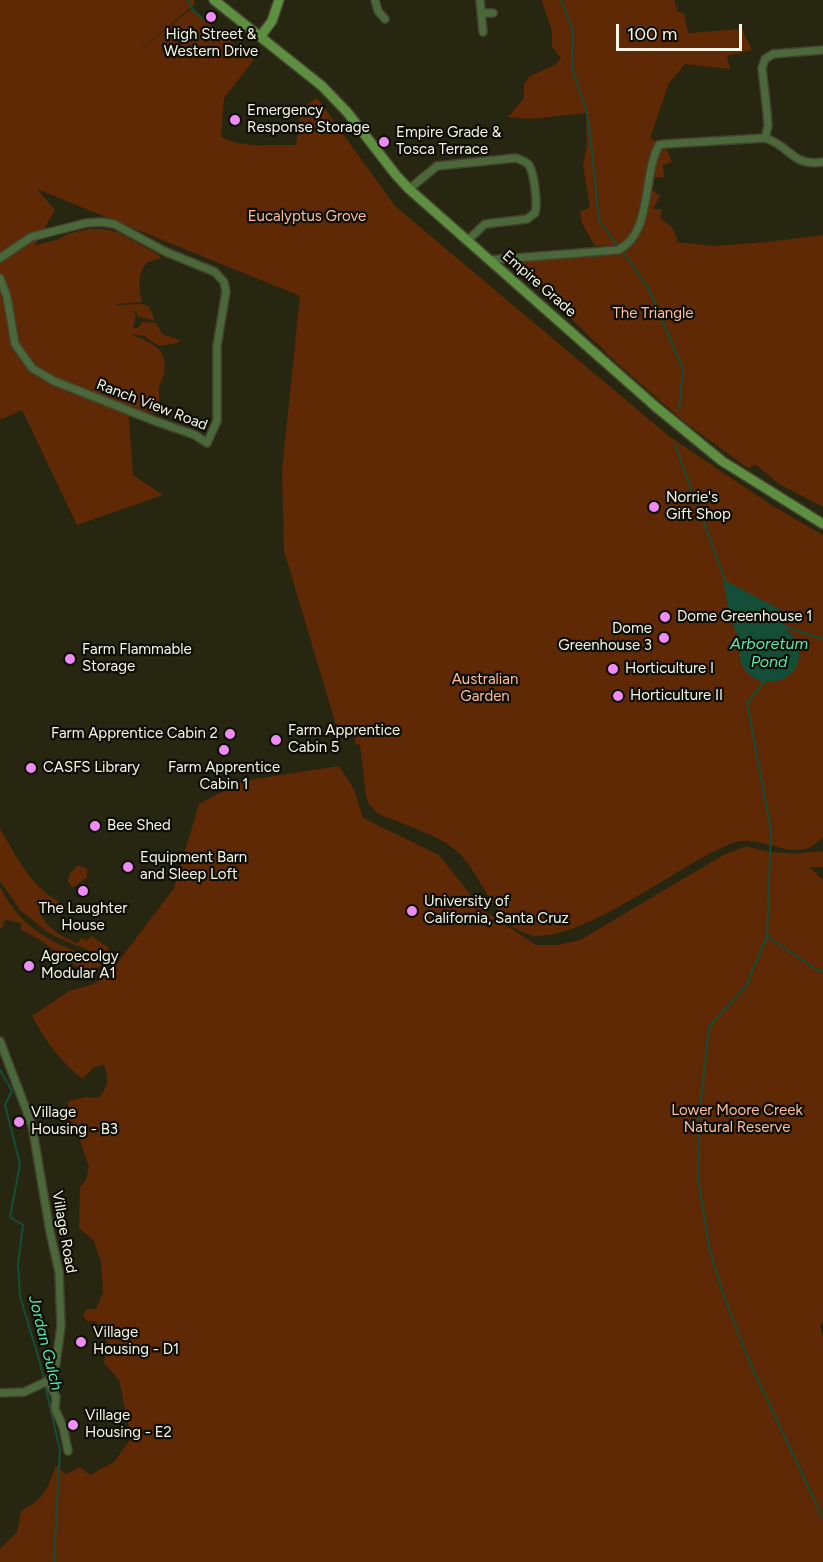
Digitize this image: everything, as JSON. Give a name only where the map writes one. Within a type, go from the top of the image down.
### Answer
[{"type":"main road","name":"Empire Grade","points":[[214,0],[322,86],[347,112],[409,189],[627,383],[722,461],[823,524]]},
{"type":"main road","points":[[260,37],[272,21],[279,0]]},
{"type":"street","points":[[375,0],[378,11],[386,19]]},
{"type":"street","points":[[480,0],[483,32]]},
{"type":"street","points":[[482,13],[494,13]]},
{"type":"street","points":[[765,138],[768,126],[762,68],[765,59],[773,54],[823,50]]},
{"type":"street","points":[[489,260],[618,250],[628,243],[642,220],[651,164],[659,145],[765,138],[777,142],[796,159],[807,163],[823,162]]},
{"type":"street","points":[[409,189],[431,169],[445,164],[523,160],[531,169],[537,204],[535,213],[527,219],[485,224],[467,241]]},
{"type":"street","name":"Ranch View Road","points":[[0,258],[31,237],[102,222],[114,224],[166,252],[215,272],[224,282],[226,291],[218,335],[217,421],[207,443],[195,435],[54,381],[32,368],[15,344],[7,297],[0,278]]},
{"type":"street","name":"Village Road","points":[[0,1041],[32,1125],[59,1272],[61,1326],[55,1370],[48,1381]]},
{"type":"street","points":[[0,1393],[24,1392],[48,1381],[56,1397],[55,1409],[63,1427],[68,1451]]},
{"type":"green space","points":[[0,0],[194,0],[195,4],[127,61],[191,9],[254,60],[224,98],[221,136],[227,140],[246,144],[296,145],[301,109],[317,98],[395,206],[670,437],[773,506],[823,535],[823,838],[810,847],[799,850],[745,841],[734,843],[699,859],[628,902],[578,926],[555,934],[534,936],[513,927],[499,912],[462,856],[454,849],[433,836],[377,813],[369,804],[366,796],[360,745],[356,744],[353,735],[339,735],[284,551],[282,470],[300,296],[37,189],[55,210],[35,245],[88,229],[104,229],[117,232],[159,255],[161,258],[147,263],[140,276],[142,302],[116,304],[149,306],[155,321],[137,316],[137,312],[132,311],[136,314],[133,328],[138,328],[142,322],[156,323],[162,334],[180,340],[178,343],[159,346],[144,336],[131,334],[151,343],[161,351],[165,365],[159,388],[159,412],[154,414],[128,406],[133,475],[163,495],[77,525],[22,410],[0,420]]},
{"type":"green space","name":"The Triangle","points":[[541,0],[674,0],[678,12],[684,13],[688,33],[742,29],[752,50],[727,56],[730,69],[685,64],[669,83],[650,138],[666,148],[672,162],[663,165],[664,177],[652,178],[648,187],[660,196],[653,209],[662,209],[660,218],[672,227],[678,241],[674,242],[714,246],[823,235],[823,507],[779,484],[755,464],[749,469],[687,424],[618,364],[510,260],[619,255],[616,245],[595,246],[582,223],[580,212],[590,207],[583,165],[587,146],[586,113],[529,119],[508,117],[524,98],[524,84],[530,76],[555,65],[561,58],[552,47],[551,29]]},
{"type":"green space","name":"Lower Moore Creek Natural Reserve","points":[[339,766],[354,789],[363,818],[439,855],[483,910],[536,945],[558,945],[580,940],[725,854],[747,846],[785,853],[823,851],[823,867],[809,867],[823,880],[823,1319],[820,1327],[823,1336],[823,1562],[0,1562],[0,1549],[17,1532],[21,1511],[44,1493],[56,1466],[66,1474],[80,1467],[90,1475],[114,1462],[131,1438],[119,1380],[104,1363],[106,1336],[96,1321],[87,1321],[83,1315],[87,1309],[96,1309],[103,1292],[101,1261],[93,1240],[79,1228],[80,1187],[86,1180],[89,1167],[80,1140],[79,1126],[70,1121],[68,1101],[86,1097],[98,1098],[106,1086],[107,1075],[104,1065],[94,1067],[82,1079],[54,1050],[32,1016],[69,991],[94,984],[109,974],[174,888],[199,804],[242,781]]},
{"type":"green space","points":[[0,829],[27,873],[43,891],[66,906],[38,903],[46,923],[57,933],[77,943],[81,938],[88,940],[91,936],[109,948],[108,955],[101,955],[47,932],[20,910],[0,881]]},
{"type":"green space","points":[[78,865],[87,869],[87,877],[72,888],[68,881],[70,873]]},
{"type":"green space","points":[[0,887],[19,915],[30,926],[69,949],[100,961],[101,966],[93,969],[79,968],[37,938],[21,930],[21,923],[5,920],[0,928]]},
{"type":"water","name":"Arboretum Pond","points":[[724,580],[781,610],[785,626],[799,650],[797,666],[785,678],[767,682],[751,676],[744,669],[740,658],[740,638],[731,617]]},
{"type":"waterway","points":[[188,0],[193,10],[204,20]]},
{"type":"waterway","points":[[561,0],[573,30],[572,69],[586,109],[599,220],[618,246]]},
{"type":"waterway","points":[[622,251],[648,287],[683,369],[679,409]]},
{"type":"waterway","points":[[675,445],[724,577],[731,619],[740,637]]},
{"type":"waterway","points":[[786,627],[823,639]]},
{"type":"waterway","points":[[764,682],[747,703],[771,830],[767,936],[746,986],[709,1027],[699,1116],[698,1177],[710,1252],[726,1302],[750,1363],[823,1518]]},
{"type":"waterway","points":[[767,936],[815,969],[823,972]]},
{"type":"waterway","name":"Jordan Gulch","points":[[0,1070],[12,1091],[5,1105],[20,1164],[10,1217],[23,1225],[18,1265],[20,1296],[40,1363],[60,1450],[54,1562]]},
{"type":"place","name":"High Street & Western Drive","points":[[211,17]]},
{"type":"place","name":"Emergency Response Storage","points":[[235,120]]},
{"type":"place","name":"Empire Grade & Tosca Terrace","points":[[384,142]]},
{"type":"place","name":"Norrie's Gift Shop","points":[[654,507]]},
{"type":"place","name":"Dome Greenhouse 1","points":[[665,617]]},
{"type":"place","name":"Dome Greenhouse 3","points":[[664,638]]},
{"type":"place","name":"Farm Flammable Storage","points":[[70,659]]},
{"type":"place","name":"Horticulture I","points":[[613,669]]},
{"type":"place","name":"Horticulture II","points":[[618,696]]},
{"type":"place","name":"Farm Apprentice Cabin 2","points":[[230,734]]},
{"type":"place","name":"Farm Apprentice Cabin 5","points":[[276,740]]},
{"type":"place","name":"Farm Apprentice Cabin 1","points":[[224,750]]},
{"type":"place","name":"CASFS Library","points":[[31,768]]},
{"type":"place","name":"Bee Shed","points":[[95,826]]},
{"type":"place","name":"Equipment Barn and Sleep Loft","points":[[128,867]]},
{"type":"place","name":"The Laughter House","points":[[83,891]]},
{"type":"place","name":"University of California, Santa Cruz","points":[[412,911]]},
{"type":"place","name":"Agroecolgy Modular A1","points":[[29,966]]},
{"type":"place","name":"Village Housing - B3","points":[[19,1122]]},
{"type":"place","name":"Village Housing - D1","points":[[81,1342]]},
{"type":"place","name":"Village Housing - E2","points":[[73,1425]]},
{"type":"park label","name":"Eucalyptus Grove","points":[[307,217]]},
{"type":"park label","name":"Australian Garden","points":[[485,688]]}]
